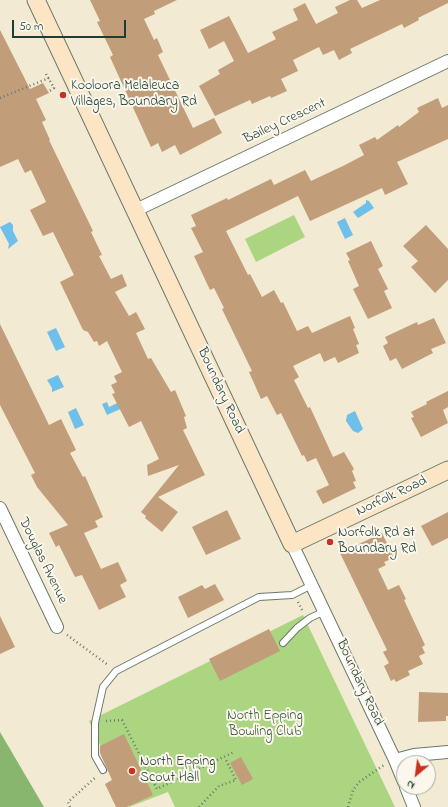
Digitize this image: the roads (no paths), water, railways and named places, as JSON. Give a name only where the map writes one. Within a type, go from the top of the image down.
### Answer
[{"type":"street","name":"Boundary Road","points":[[38,1],[134,211],[395,759]]},
{"type":"street","name":"Bailey Crescent","points":[[134,211],[448,62]]},
{"type":"street","name":"Norfolk Road","points":[[292,544],[448,470]]},
{"type":"street","name":"Douglas Avenue","points":[[0,508],[57,627]]},
{"type":"street","points":[[395,759],[414,755],[448,752]]},
{"type":"street","points":[[409,795],[414,807]]},
{"type":"lane","points":[[104,770],[95,756],[96,723],[103,687],[116,671],[259,597],[292,595],[312,585]]},
{"type":"lane","points":[[283,644],[305,621],[324,611]]},
{"type":"water","points":[[366,200],[369,201],[374,208],[358,218],[353,212],[366,203]]},
{"type":"water","points":[[345,218],[353,235],[345,239],[337,222]]},
{"type":"water","points":[[10,222],[13,225],[13,231],[18,241],[8,249],[9,244],[0,227]]},
{"type":"water","points":[[56,328],[65,347],[56,351],[47,332]]},
{"type":"water","points":[[58,375],[64,387],[52,392],[52,388],[47,380]]},
{"type":"water","points":[[124,400],[127,406],[107,415],[102,404],[107,402],[109,407]]},
{"type":"water","points":[[76,408],[84,425],[75,429],[68,412]]},
{"type":"water","points":[[355,411],[363,429],[358,433],[353,431],[346,421],[347,415]]},
{"type":"place","name":"Kooloora Melaleuca Villages, Boundary Rd","points":[[63,95]]},
{"type":"place","name":"Norfolk Rd at Boundary Rd","points":[[330,542]]},
{"type":"place","name":"North Epping Scout Hall","points":[[132,771]]},
{"type":"park label","name":"North Epping Bowling Club","points":[[265,726]]}]
